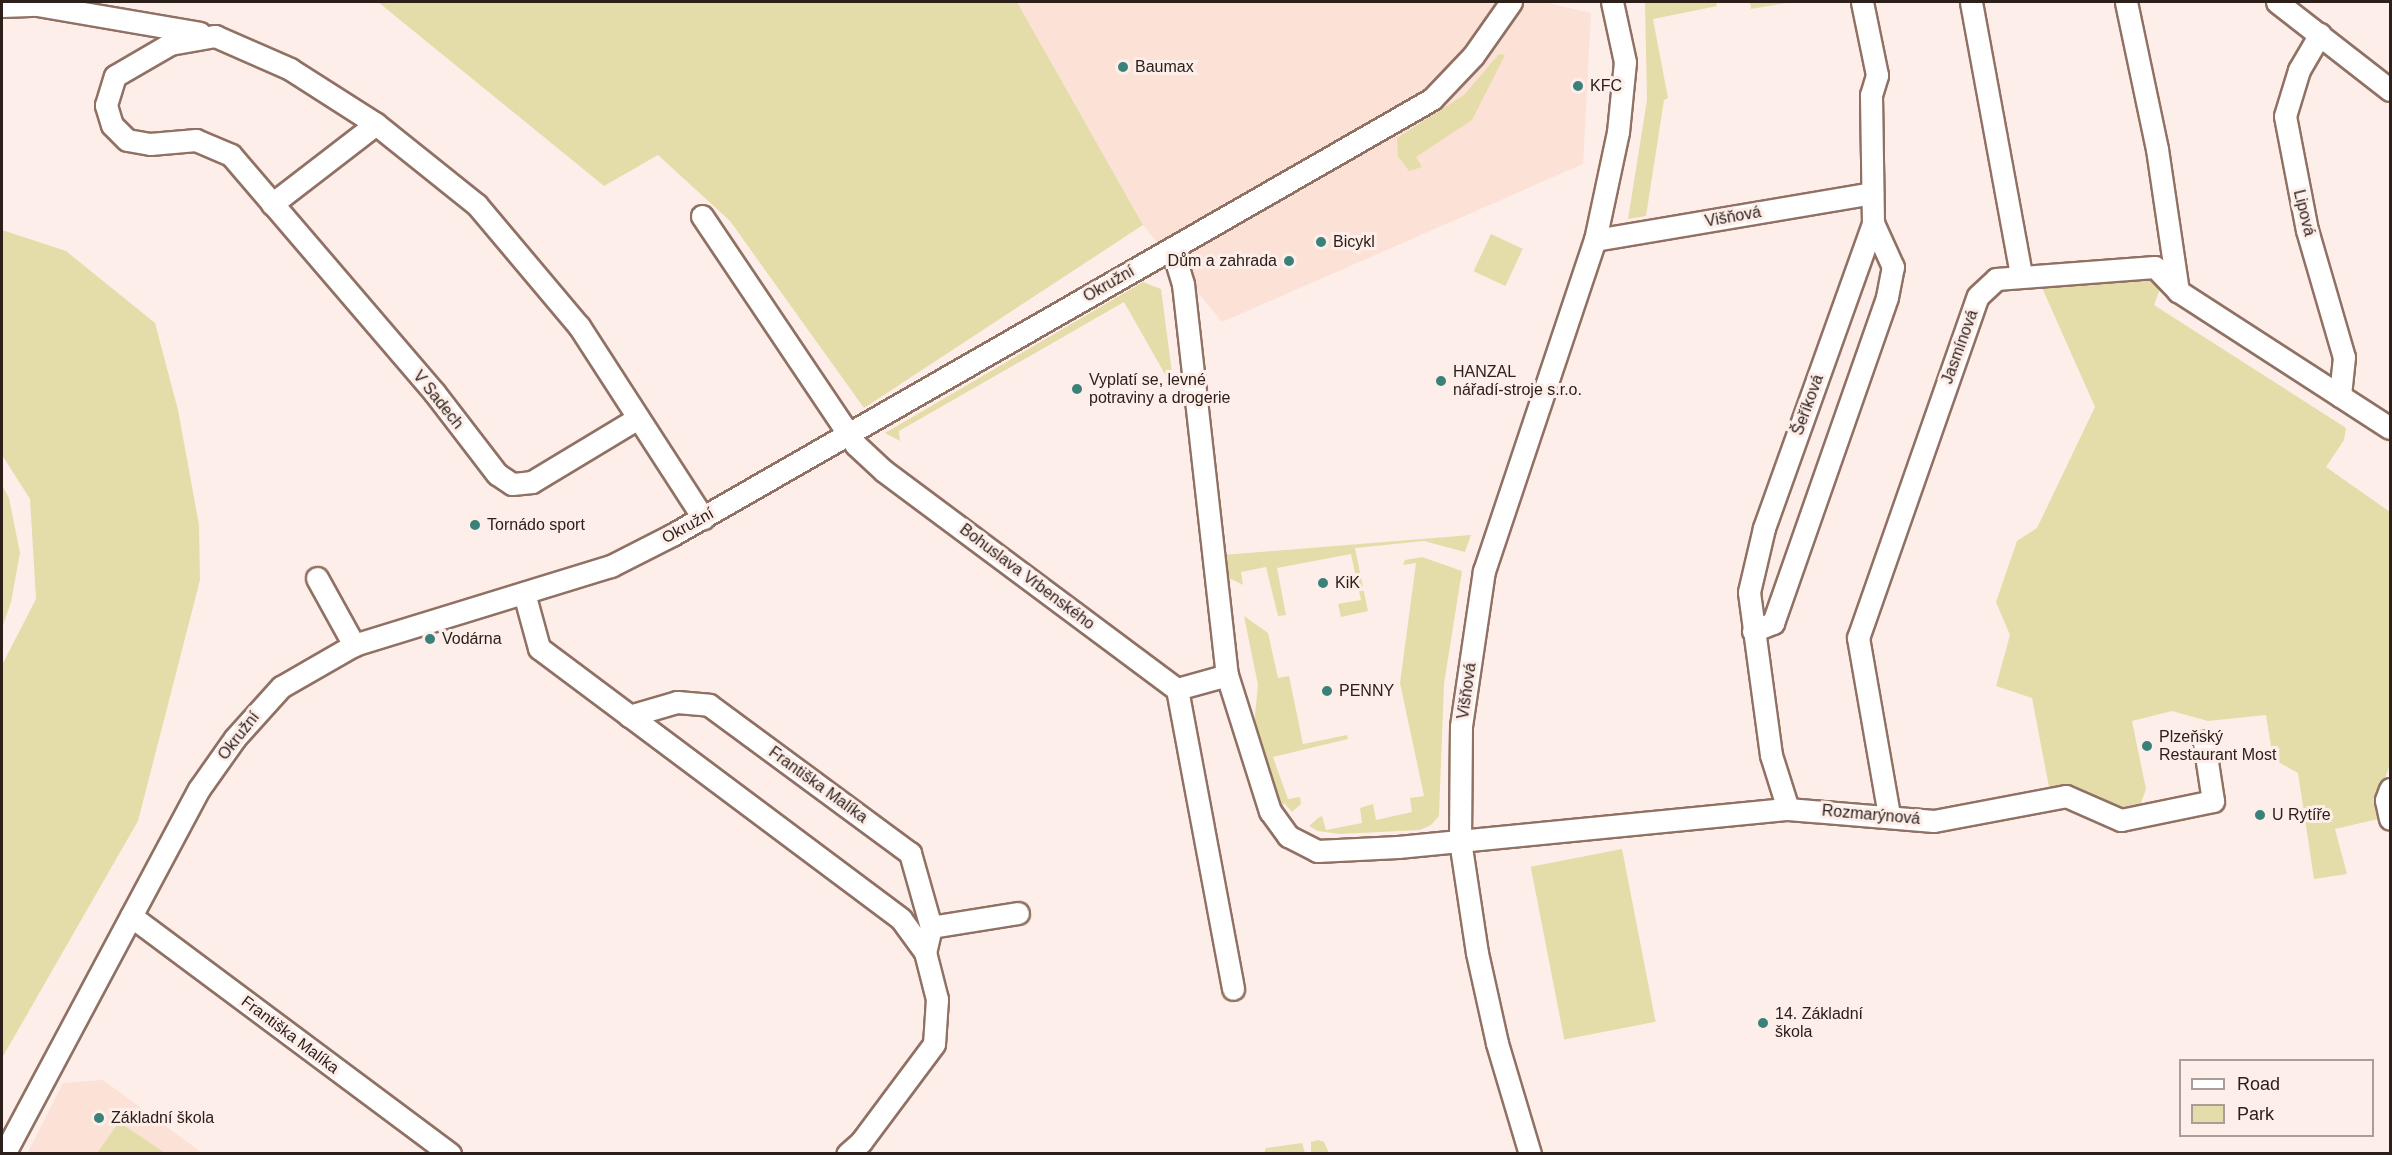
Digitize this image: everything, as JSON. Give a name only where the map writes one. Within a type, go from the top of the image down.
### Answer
[{"type":"street","name":"Okružní","points":[[4,1154],[199,789],[258,710],[281,687],[354,645],[611,566],[703,518],[1432,99],[1473,56],[1511,2]]},
{"type":"street","name":"Višňová","points":[[1530,1154],[1497,1043],[1460,840],[1461,726],[1484,571],[1595,240],[1618,132],[1625,62],[1612,2]]},
{"type":"street","name":"Šeříková","points":[[1788,809],[1771,755],[1749,592],[1764,528],[1873,223],[1871,95],[1878,75],[1862,2]]},
{"type":"street","points":[[1971,2],[2021,274]]},
{"type":"street","points":[[2126,2],[2157,149],[2178,291]]},
{"type":"street","points":[[2277,2],[2391,90]]},
{"type":"street","points":[[2,6],[37,5],[215,36],[290,69],[376,124],[477,205],[579,326],[703,518]]},
{"type":"street","name":"Lipová","points":[[2320,33],[2300,70],[2285,116],[2307,230],[2344,357],[2340,396]]},
{"type":"street","name":"V Sadech","points":[[215,36],[170,44],[115,76],[105,105],[112,125],[127,140],[150,144],[196,140],[231,155],[434,392],[497,474],[512,484],[532,482],[638,418]]},
{"type":"street","points":[[272,204],[376,124]]},
{"type":"street","name":"Višňová","points":[[1595,240],[1872,193]]},
{"type":"street","name":"Bohuslava Vrbenského","points":[[702,216],[848,433],[884,471],[1177,689]]},
{"type":"street","points":[[1753,631],[1773,623],[1887,297],[1893,267],[1873,223]]},
{"type":"street","name":"Rozmarýnová","points":[[1172,248],[1183,284],[1227,675],[1270,811],[1288,836],[1317,851],[1788,809],[1889,815],[1934,821],[1964,818],[2066,796],[2121,820],[2213,801],[2204,742]]},
{"type":"street","name":"Jasmínová","points":[[1889,815],[1857,638],[1978,296],[1996,279],[2021,274],[2155,267],[2178,291],[2391,428]]},
{"type":"street","points":[[317,578],[354,645]]},
{"type":"street","name":"Františka Malíka","points":[[524,593],[539,648],[901,920],[925,952],[937,999],[934,1044],[861,1142],[847,1154]]},
{"type":"street","points":[[1227,675],[1177,689],[1233,989]]},
{"type":"street","name":"Františka Malíka","points":[[629,716],[677,702],[709,705],[910,853],[931,927],[925,952]]},
{"type":"street","points":[[2391,789],[2386,800],[2391,819]]},
{"type":"street","points":[[931,927],[1018,913]]},
{"type":"street","name":"Františka Malíka","points":[[131,916],[450,1154]]},
{"type":"shaded area","points":[[1017,2],[1544,2],[1591,13],[1583,164],[1222,322],[1143,225]]},
{"type":"shaded area","name":"Základní škola","points":[[103,1080],[202,1153],[27,1154],[63,1083]]},
{"type":"green space","points":[[378,2],[1017,2],[1143,225],[864,408],[730,221],[658,155],[604,186]]},
{"type":"green space","points":[[1645,2],[1716,2],[1717,6],[1653,19],[1668,98],[1664,100],[1646,216],[1628,219],[1647,100]]},
{"type":"green space","points":[[1750,2],[1792,2],[1751,9]]},
{"type":"green space","points":[[1499,54],[1505,55],[1472,120],[1416,157],[1422,167],[1409,171],[1398,156],[1397,138],[1464,95]]},
{"type":"green space","points":[[2,230],[66,251],[155,323],[178,410],[199,525],[200,580],[138,821],[2,1058],[2,665],[36,599],[30,499],[2,455]]},
{"type":"green space","points":[[1491,234],[1523,249],[1505,286],[1474,271]]},
{"type":"green space","points":[[2149,273],[2162,283],[2154,305],[2346,428],[2344,440],[2326,467],[2390,512],[2390,764],[2377,801],[2378,819],[2335,829],[2347,874],[2314,879],[2298,773],[2273,759],[2266,715],[2208,721],[2172,711],[2132,721],[2146,789],[2138,811],[2111,810],[2049,787],[2032,698],[1996,686],[2010,635],[1996,602],[2017,541],[2037,528],[2095,407],[2039,281]]},
{"type":"green space","points":[[1143,282],[1161,289],[1172,373],[1166,376],[1124,302],[899,431],[900,441],[885,433]]},
{"type":"green space","points":[[2,485],[9,498],[20,553],[11,602],[2,628]]},
{"type":"green space","points":[[1471,535],[1465,552],[1424,541],[1355,548],[1368,611],[1341,617],[1338,604],[1361,600],[1351,554],[1277,568],[1286,615],[1278,616],[1266,567],[1241,572],[1243,585],[1225,576],[1223,555]]},
{"type":"green space","points":[[1422,557],[1462,571],[1444,684],[1439,816],[1431,825],[1420,830],[1339,834],[1318,831],[1309,826],[1322,816],[1326,830],[1362,823],[1360,808],[1373,804],[1376,820],[1412,812],[1410,798],[1424,796],[1400,683],[1416,563],[1403,565],[1405,560]]},
{"type":"green space","points":[[1244,616],[1268,633],[1278,678],[1289,676],[1303,744],[1347,735],[1348,739],[1273,757],[1288,799],[1300,797],[1301,804],[1292,812],[1284,803],[1281,810],[1262,760],[1254,725],[1258,685]]},
{"type":"green space","points":[[1622,849],[1656,1022],[1564,1040],[1531,867]]},
{"type":"green space","points":[[119,1122],[165,1153],[97,1153]]},
{"type":"green space","points":[[1318,1140],[1324,1142],[1329,1153],[1311,1153],[1311,1142]]},
{"type":"green space","points":[[1302,1143],[1305,1153],[1264,1153],[1266,1148]]},
{"type":"place","name":"Baumax","points":[[1123,67]]},
{"type":"place","name":"KFC","points":[[1578,86]]},
{"type":"place","name":"Bicykl","points":[[1321,242]]},
{"type":"place","name":"Dům a zahrada","points":[[1289,261]]},
{"type":"place","name":"HANZAL nářadí-stroje s.r.o.","points":[[1441,381]]},
{"type":"place","name":"Vyplatí se, levné potraviny a drogerie","points":[[1077,389]]},
{"type":"place","name":"Tornádo sport","points":[[475,525]]},
{"type":"place","name":"KiK","points":[[1323,583]]},
{"type":"place","name":"Vodárna","points":[[430,639]]},
{"type":"place","name":"PENNY","points":[[1327,691]]},
{"type":"place","name":"Plzeňský Restaurant Most","points":[[2147,746]]},
{"type":"place","name":"U Rytíře","points":[[2260,815]]},
{"type":"place","name":"14. Základní škola","points":[[1763,1023]]},
{"type":"place","name":"Základní škola","points":[[99,1118]]}]
